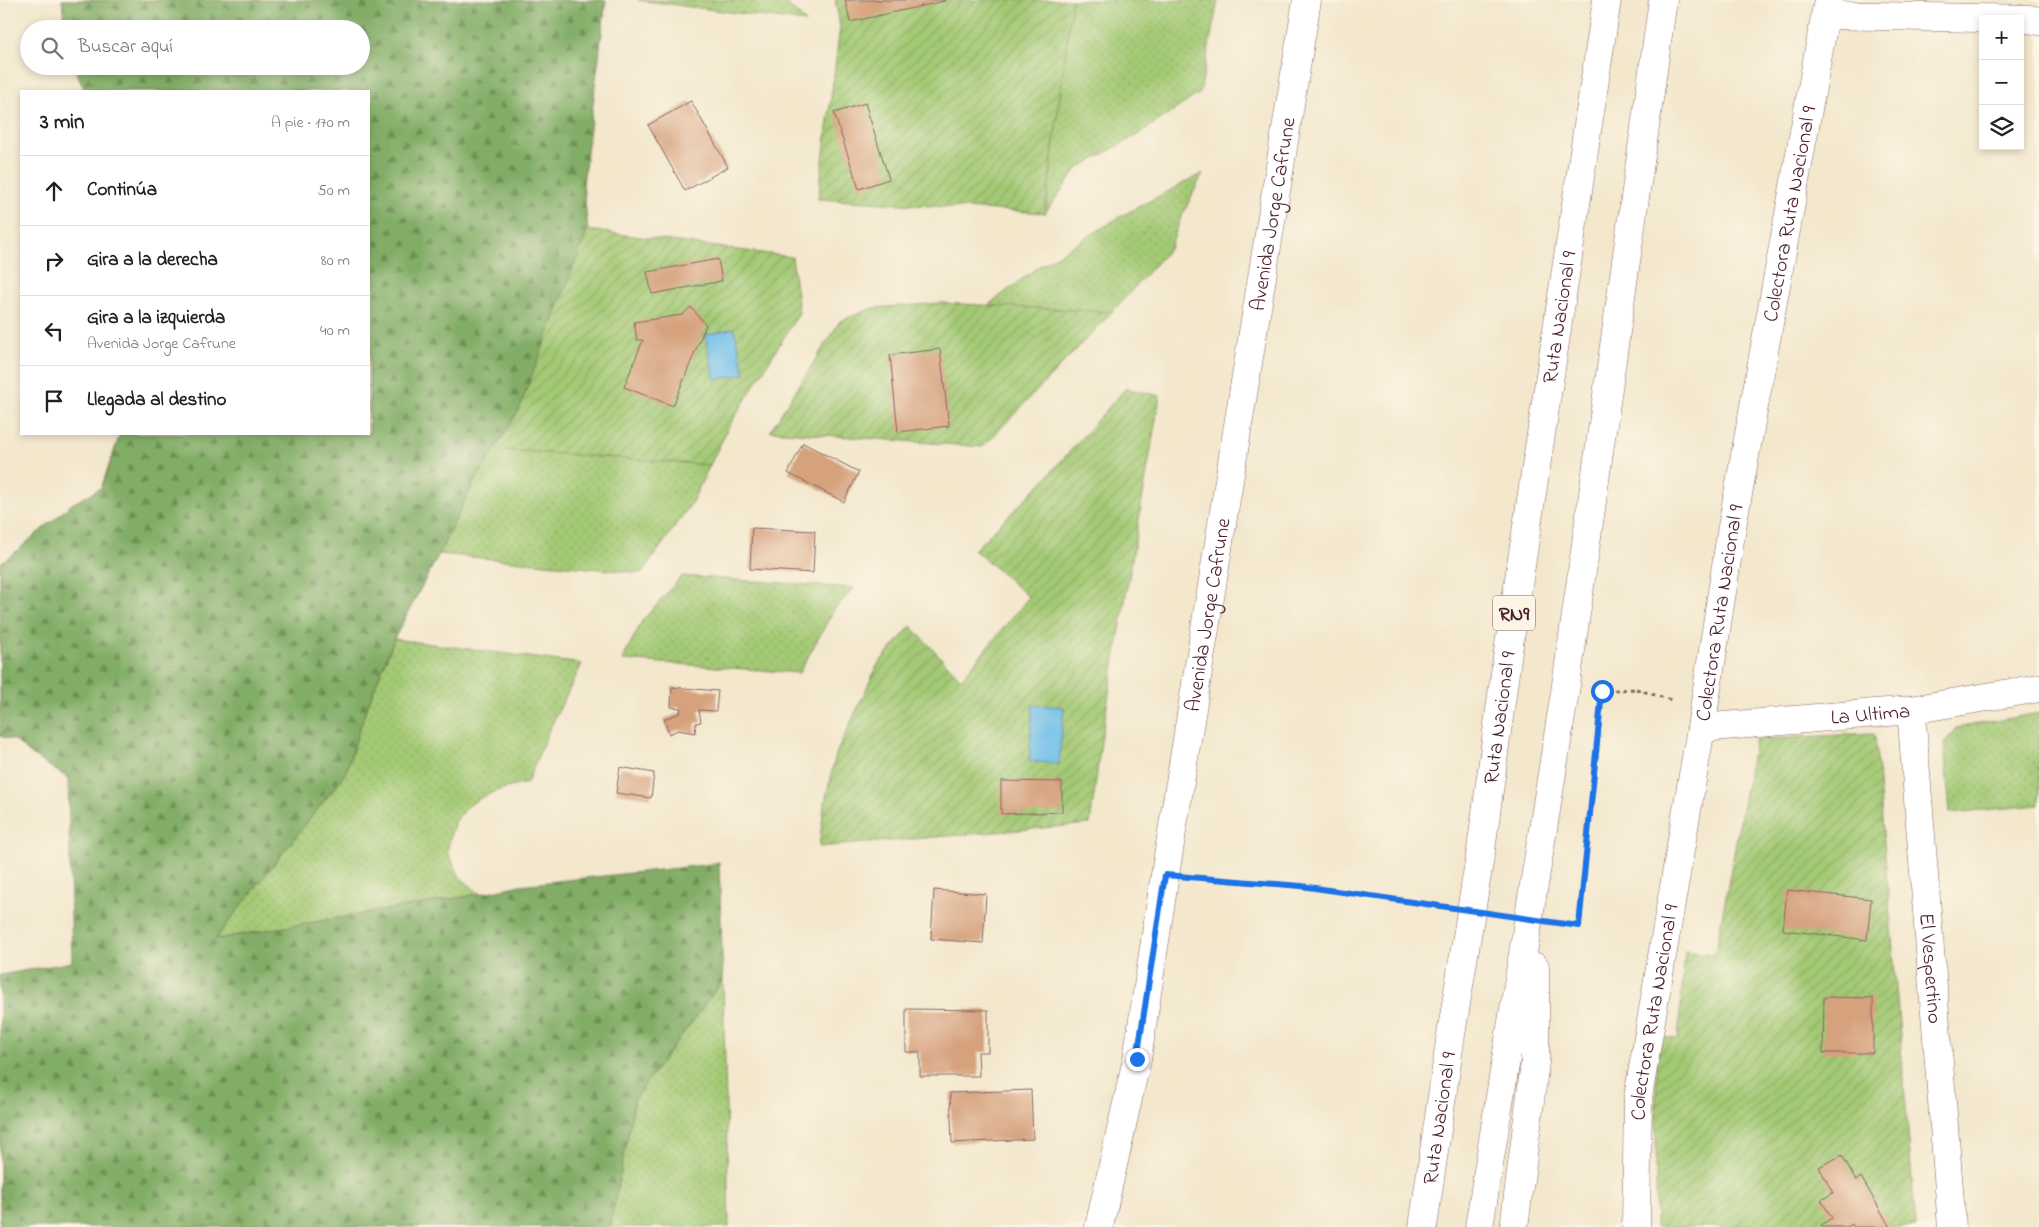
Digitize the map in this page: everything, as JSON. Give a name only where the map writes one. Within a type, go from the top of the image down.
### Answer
[{"type":"main road","name":"Avenida Jorge Cafrune","points":[[1099,1227],[1137,1059],[1165,875],[1307,0]]},
{"type":"main road","name":"Ruta Nacional 9","points":[[1423,1227],[1450,1041],[1481,850],[1507,658],[1606,0]]},
{"type":"main road","points":[[1479,1227],[1565,692],[1662,0]]},
{"type":"main road","points":[[1827,8],[2039,21]]},
{"type":"main road","name":"Colectora Ruta Nacional 9","points":[[1636,1227],[1638,1096],[1701,728],[1735,508],[1827,8]]},
{"type":"main road","name":"La Ultima","points":[[1701,728],[1910,710],[2039,688]]},
{"type":"main road","name":"El Vespertino","points":[[1910,710],[1952,1227]]},
{"type":"main road","points":[[1514,1227],[1534,1062],[1536,880]]},
{"type":"main road","points":[[1407,1227],[1450,1041]]},
{"type":"path","points":[[1165,875],[1301,886],[1579,926],[1602,691],[1636,689]]},
{"type":"green space","points":[[62,0],[606,0],[583,184],[588,230],[518,412],[472,486],[394,639],[365,712],[345,774],[215,939],[480,894],[520,885],[719,862],[723,980],[635,1098],[610,1227],[0,1227],[0,975],[72,962],[68,778],[33,756],[14,740],[0,736],[0,563],[72,504],[101,488],[120,435],[370,435],[370,90],[85,90],[77,75],[370,75],[370,20],[64,20]]},
{"type":"green space","points":[[638,0],[783,0],[806,22]]},
{"type":"green space","points":[[835,0],[1072,0],[1045,213],[818,199],[840,27]]},
{"type":"green space","points":[[1072,0],[1218,0],[1200,93],[1137,135],[1077,169],[1045,213]]},
{"type":"green space","points":[[1203,173],[1180,220],[1170,248],[1112,312],[987,306],[1038,267],[1123,215]]},
{"type":"green space","points":[[588,230],[792,257],[799,313],[728,428],[710,465],[495,449],[518,412]]},
{"type":"green space","points":[[942,303],[1112,312],[983,447],[770,431],[840,321],[873,308]]},
{"type":"green space","points":[[1126,388],[1160,396],[1102,735],[1090,824],[819,847],[824,806],[836,754],[878,664],[911,626],[961,679],[1029,597],[974,550],[1045,479]]},
{"type":"green space","points":[[495,449],[710,465],[692,502],[642,573],[439,554],[472,486]]},
{"type":"green space","points":[[682,576],[854,588],[834,610],[799,673],[622,660],[642,621]]},
{"type":"green space","points":[[394,639],[582,664],[549,730],[527,783],[497,791],[469,805],[454,824],[447,851],[460,877],[480,894],[215,939],[345,774],[365,712]]},
{"type":"green space","points":[[2039,713],[2039,805],[1950,813],[1944,744],[1956,728]]},
{"type":"green space","points":[[1871,733],[1875,735],[1916,1227],[1656,1227],[1656,1037],[1678,1039],[1685,951],[1715,955],[1755,740]]},
{"type":"green space","points":[[723,980],[729,1227],[610,1227],[635,1098]]},
{"type":"water","points":[[734,328],[745,374],[715,380],[705,335]]},
{"type":"water","points":[[1033,705],[1064,707],[1059,764],[1029,761]]},
{"type":"building","points":[[845,0],[945,0],[945,1],[850,22]]},
{"type":"building","points":[[691,101],[728,167],[685,191],[648,125]]},
{"type":"building","points":[[865,103],[889,179],[859,189],[834,113]]},
{"type":"building","points":[[718,259],[722,281],[652,294],[647,272]]},
{"type":"building","points":[[691,307],[706,325],[673,406],[624,387],[643,340],[637,340],[634,322],[682,315]]},
{"type":"building","points":[[940,349],[949,426],[898,432],[890,355]]},
{"type":"building","points":[[803,443],[859,472],[844,502],[788,473]]},
{"type":"building","points":[[752,528],[815,531],[813,573],[750,569]]},
{"type":"building","points":[[672,687],[718,691],[716,711],[699,710],[701,722],[696,723],[695,733],[678,730],[669,734],[664,719],[680,713],[681,708],[671,707]]},
{"type":"building","points":[[620,767],[654,773],[651,798],[616,793]]},
{"type":"building","points":[[1001,781],[1062,782],[1062,812],[1001,814]]},
{"type":"building","points":[[934,890],[986,894],[983,943],[931,939]]},
{"type":"building","points":[[1787,890],[1871,899],[1867,940],[1783,930]]},
{"type":"building","points":[[1824,997],[1873,998],[1873,1053],[1823,1053]]},
{"type":"building","points":[[906,1009],[988,1010],[988,1052],[978,1052],[979,1076],[920,1076],[920,1052],[906,1052]]},
{"type":"building","points":[[1031,1090],[1033,1139],[952,1143],[950,1093]]},
{"type":"building","points":[[1842,1155],[1856,1180],[1861,1177],[1890,1227],[1854,1227],[1852,1224],[1847,1227],[1822,1227],[1821,1225],[1832,1218],[1821,1200],[1833,1193],[1819,1167]]},
{"type":"route","points":[[1137,1059],[1165,875],[1301,886],[1579,926],[1602,691]]}]
